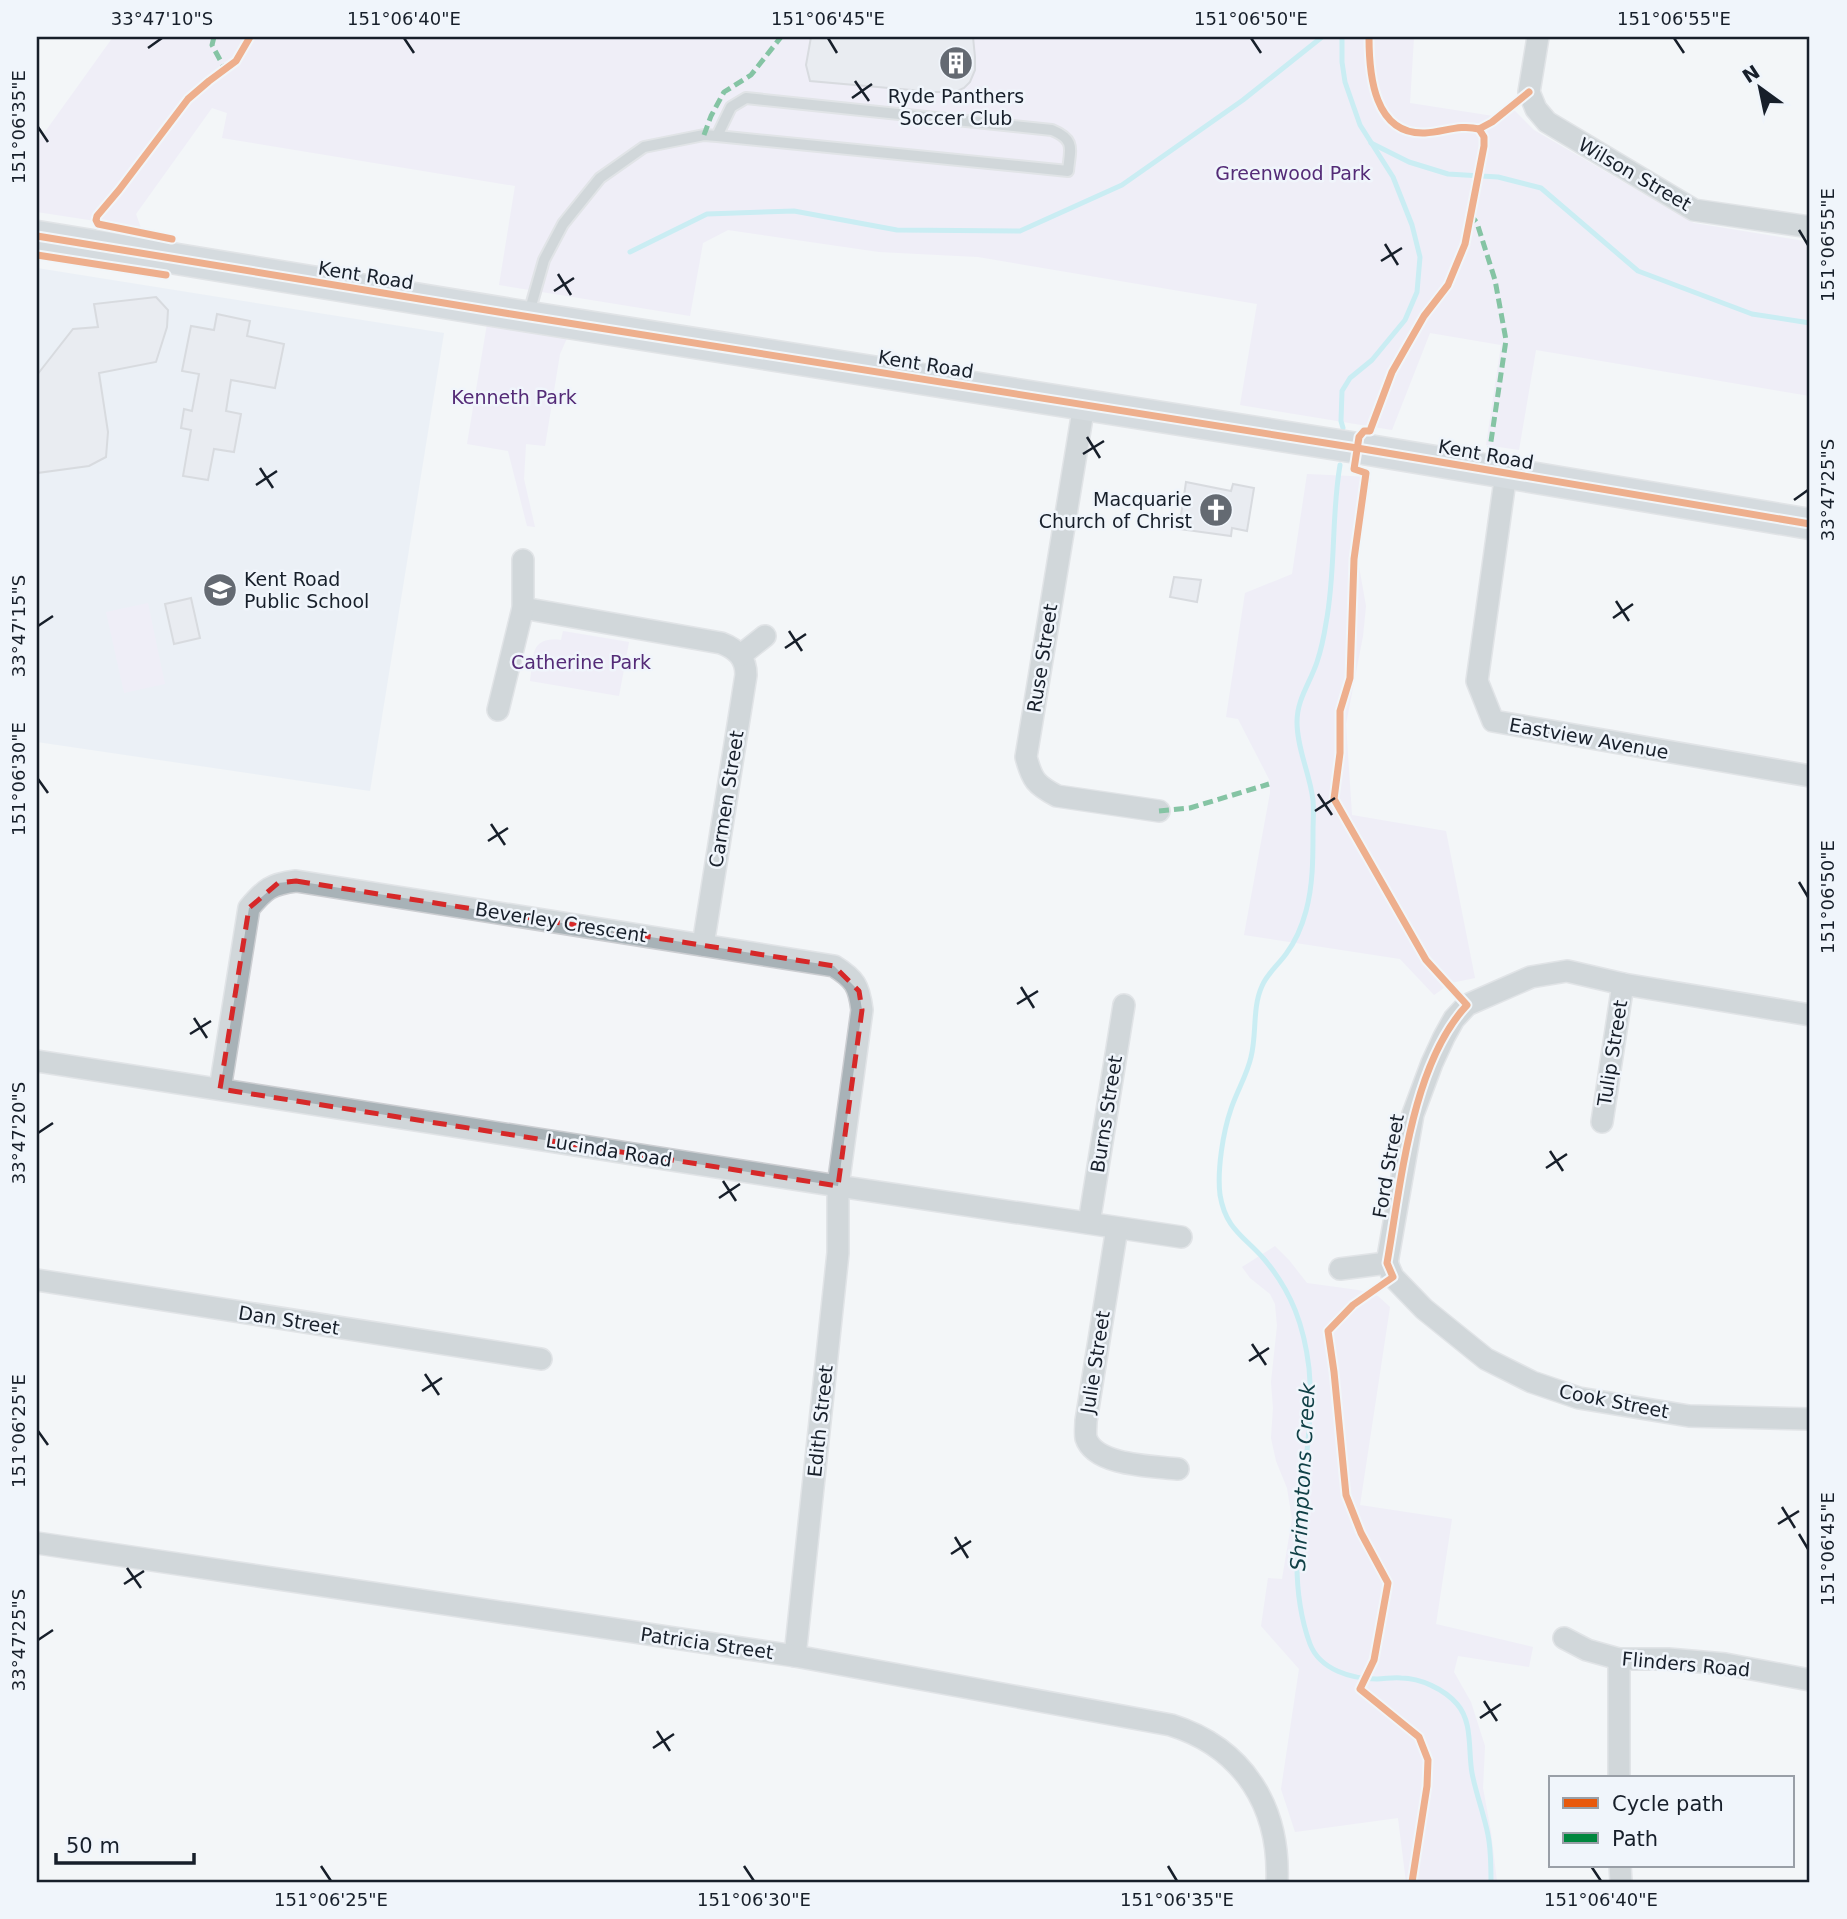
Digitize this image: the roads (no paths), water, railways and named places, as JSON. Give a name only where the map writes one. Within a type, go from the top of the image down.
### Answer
[{"type":"street","name":"Wilson Street","points":[[1538,37],[1529,92],[1536,109],[1547,122],[1695,210],[1810,227]]},
{"type":"street","name":"Kent Road","points":[[37,236],[1810,524]]},
{"type":"street","name":"Ruse Street","points":[[1084,405],[1026,757],[1031,777],[1043,789],[1057,796],[1159,811]]},
{"type":"street","name":"Eastview Avenue","points":[[1506,474],[1477,681],[1493,721],[1810,776]]},
{"type":"street","points":[[498,710],[523,608],[523,560]]},
{"type":"street","points":[[523,608],[721,643],[732,647],[741,655],[765,636]]},
{"type":"street","name":"Carmen Street","points":[[703,944],[746,676],[746,665],[741,655]]},
{"type":"street","name":"Beverley Crescent","points":[[220,1090],[249,908],[261,893],[278,883],[296,881],[703,944],[834,965],[848,974],[859,990],[862,1010],[838,1186]]},
{"type":"street","name":"Ford Street","points":[[1387,1263],[1413,1114],[1432,1063],[1454,1018],[1467,1004],[1531,977],[1567,971],[1623,984],[1810,1015]]},
{"type":"street","name":"Tulip Street","points":[[1602,1122],[1623,984]]},
{"type":"street","name":"Burns Street","points":[[1088,1223],[1124,1005]]},
{"type":"street","name":"Lucinda Road","points":[[37,1061],[1181,1237]]},
{"type":"street","name":"Edith Street","points":[[795,1656],[838,1253],[838,1186]]},
{"type":"street","name":"Julie Street","points":[[1117,1228],[1086,1421],[1086,1439],[1101,1456],[1130,1464],[1178,1469]]},
{"type":"street","points":[[1340,1269],[1387,1263]]},
{"type":"street","name":"Cook Street","points":[[1387,1263],[1393,1277],[1423,1309],[1486,1359],[1532,1382],[1579,1398],[1689,1416],[1810,1419]]},
{"type":"street","name":"Dan Street","points":[[37,1280],[541,1359]]},
{"type":"street","name":"Patricia Street","points":[[37,1543],[795,1656],[1152,1720],[1188,1730],[1224,1752],[1248,1778],[1264,1803],[1275,1837],[1277,1882]]},
{"type":"street","name":"Flinders Road","points":[[1564,1638],[1587,1650],[1619,1659],[1668,1659],[1726,1664],[1810,1680]]},
{"type":"street","points":[[1619,1659],[1619,1776]]},
{"type":"lane","points":[[528,316],[544,260],[563,224],[600,178],[644,147],[704,135],[1068,171],[1070,146],[1065,135],[1052,130],[746,98],[731,107],[717,136]]},
{"type":"waterway","points":[[630,252],[707,214],[794,211],[897,230],[1020,231],[1122,185],[1243,100],[1322,37]]},
{"type":"waterway","name":"Shrimptons Creek","points":[[1342,37],[1345,82],[1360,125],[1393,177],[1412,225],[1420,257],[1417,292],[1405,320],[1372,360],[1350,378],[1342,391],[1343,428]]},
{"type":"waterway","points":[[1371,143],[1409,162],[1448,174],[1498,177],[1541,188],[1638,271],[1752,314],[1810,323]]},
{"type":"waterway","name":"Shrimptons Creek","points":[[1340,465],[1325,628],[1317,662],[1301,698],[1297,722],[1313,804],[1310,891],[1295,939],[1267,977],[1259,994],[1251,1057],[1231,1109],[1223,1140],[1219,1174],[1220,1195],[1231,1225],[1264,1259],[1282,1284],[1295,1310],[1307,1353],[1310,1403],[1300,1507],[1297,1576],[1301,1610],[1310,1644],[1321,1660],[1347,1675],[1367,1679],[1398,1678],[1424,1682],[1439,1689],[1457,1704],[1468,1728],[1472,1773],[1489,1841],[1491,1882]]},
{"type":"place","name":"Ryde Panthers Soccer Club","points":[[956,63]]},
{"type":"place","name":"Macquarie Church of Christ","points":[[1216,510]]},
{"type":"place","name":"Kent Road Public School","points":[[220,590]]},
{"type":"park label","name":"Greenwood Park","points":[[1293,173]]},
{"type":"park label","name":"Kenneth Park","points":[[514,397]]},
{"type":"park label","name":"Catherine Park","points":[[581,662]]}]
